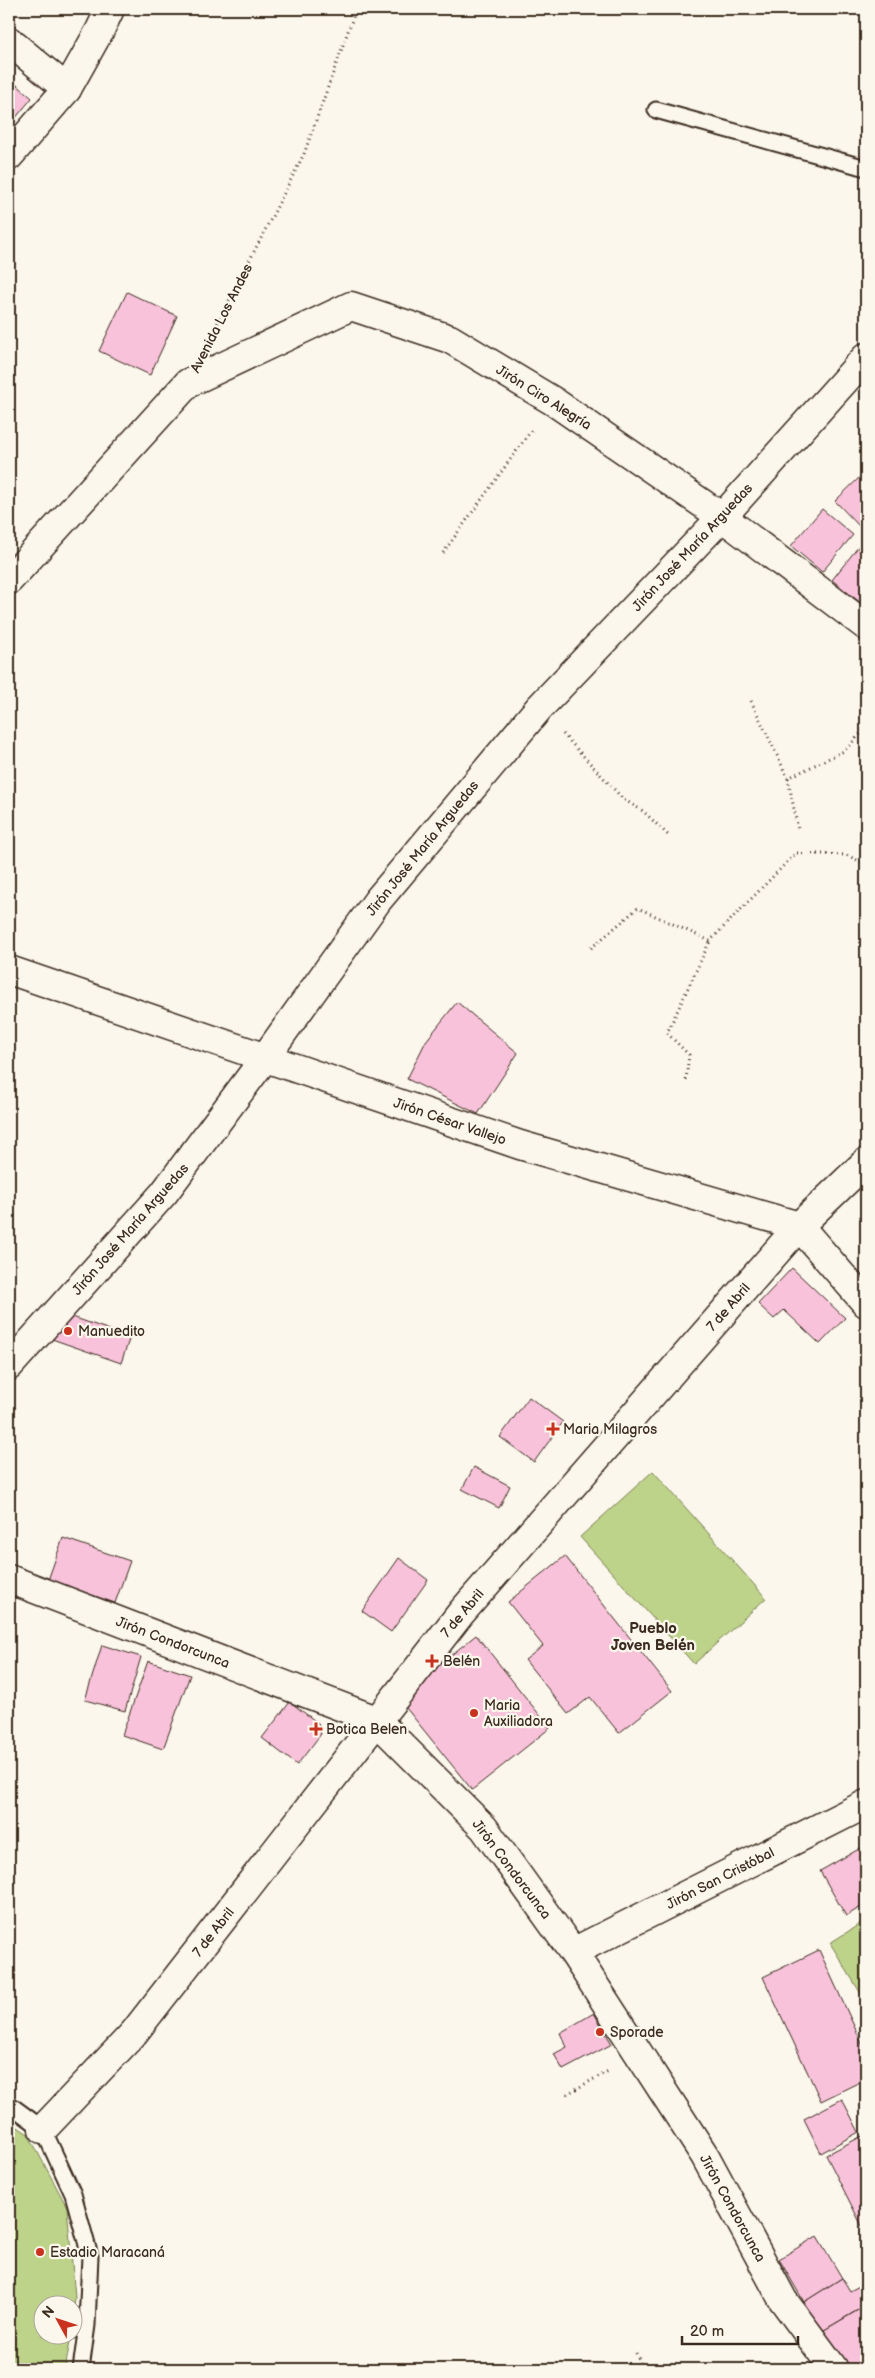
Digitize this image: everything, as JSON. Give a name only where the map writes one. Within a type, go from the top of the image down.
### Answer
[{"type":"street","points":[[9,156],[67,90],[110,9]]},
{"type":"street","points":[[9,41],[67,90]]},
{"type":"street","name":"Jirón Ciro Alegría","points":[[188,383],[351,306],[450,339],[553,401],[722,517],[866,626]]},
{"type":"street","name":"Jirón José María Arguedas","points":[[9,1366],[164,1193],[264,1059],[378,900],[539,708],[722,517],[866,357]]},
{"type":"street","name":"Avenida Los Andes","points":[[9,580],[188,383]]},
{"type":"street","name":"Jirón César Vallejo","points":[[9,970],[264,1059],[520,1145],[798,1226]]},
{"type":"street","name":"7 de Abril","points":[[44,2129],[133,2034],[461,1613],[798,1226],[866,1162]]},
{"type":"street","points":[[798,1226],[866,1303]]},
{"type":"street","name":"Jirón Condorcunca","points":[[9,1579],[376,1720],[484,1828],[573,1952],[705,2156],[782,2300],[834,2369]]},
{"type":"street","name":"Jirón San Cristóbal","points":[[573,1952],[866,1804]]},
{"type":"lane","points":[[656,110],[866,168]]},
{"type":"lane","points":[[9,2104],[44,2129],[73,2194],[90,2256],[88,2325],[81,2369]]},
{"type":"path","name":"Avenida Los Andes","points":[[188,383],[304,154],[356,9]]},
{"type":"path","points":[[443,553],[553,401]]},
{"type":"path","points":[[751,701],[788,778],[798,830]]},
{"type":"path","points":[[539,708],[623,799],[643,811],[668,836]]},
{"type":"path","points":[[788,778],[844,750],[866,728]]},
{"type":"path","points":[[686,1080],[689,1055],[667,1033],[710,941],[796,853],[846,855],[866,864]]},
{"type":"path","points":[[591,948],[638,908],[710,941]]},
{"type":"path","points":[[567,2094],[639,2054]]},
{"type":"path","points":[[636,2352],[644,2369]]},
{"type":"green space","points":[[653,1471],[766,1598],[694,1664],[580,1537]]},
{"type":"green space","points":[[866,1920],[866,2002],[830,1943]]},
{"type":"green space","name":"Estadio Maracaná","points":[[9,2121],[28,2134],[67,2207],[75,2296],[32,2296],[32,2346],[69,2346],[65,2369],[9,2369]]},
{"type":"building","points":[[9,78],[32,98],[9,126]]},
{"type":"building","points":[[127,292],[177,316],[150,375],[99,351]]},
{"type":"building","points":[[861,476],[866,481],[866,526],[863,530],[835,501]]},
{"type":"building","points":[[822,509],[853,535],[822,572],[791,546]]},
{"type":"building","points":[[866,537],[866,596],[861,603],[832,580]]},
{"type":"building","points":[[457,1002],[518,1053],[478,1114],[407,1079],[426,1041]]},
{"type":"building","points":[[792,1268],[845,1318],[820,1344],[784,1310],[774,1319],[758,1304]]},
{"type":"building","points":[[61,1313],[130,1337],[121,1363],[52,1339]]},
{"type":"building","points":[[529,1397],[563,1422],[534,1462],[500,1437]]},
{"type":"building","points":[[474,1467],[510,1486],[499,1508],[462,1489]]},
{"type":"building","points":[[63,1538],[130,1561],[115,1603],[48,1580]]},
{"type":"building","points":[[565,1556],[672,1691],[619,1733],[590,1697],[568,1714],[525,1660],[543,1646],[508,1602]]},
{"type":"building","points":[[399,1558],[428,1580],[391,1632],[362,1611]]},
{"type":"building","name":"Maria Auxiliadora","points":[[476,1635],[550,1728],[472,1790],[398,1698]]},
{"type":"building","points":[[102,1645],[141,1657],[125,1711],[85,1700]]},
{"type":"building","points":[[148,1661],[190,1675],[163,1749],[122,1735]]},
{"type":"building","points":[[290,1702],[318,1723],[321,1734],[297,1765],[262,1738]]},
{"type":"building","points":[[866,1845],[866,1904],[846,1916],[820,1871]]},
{"type":"building","points":[[819,1950],[866,2052],[866,2079],[821,2101],[763,1977]]},
{"type":"building","points":[[594,2013],[612,2044],[563,2070],[554,2054],[567,2047],[560,2033]]},
{"type":"building","points":[[842,2099],[859,2132],[821,2153],[804,2119]]},
{"type":"building","points":[[866,2134],[866,2234],[826,2155]]},
{"type":"building","points":[[817,2236],[842,2278],[804,2302],[779,2259]]},
{"type":"building","points":[[842,2278],[850,2291],[863,2284],[866,2291],[866,2305],[821,2332],[804,2302]]},
{"type":"building","points":[[860,2309],[866,2319],[866,2369],[843,2369],[821,2332]]},
{"type":"place","name":"Manuedito","points":[[68,1331]]},
{"type":"place","name":"Maria Milagros","points":[[553,1429]]},
{"type":"place","name":"Belén","points":[[432,1661]]},
{"type":"place","name":"Maria Auxiliadora","points":[[474,1713]]},
{"type":"place","name":"Botica Belen","points":[[316,1729]]},
{"type":"place","name":"Sporade","points":[[600,2032]]},
{"type":"place","name":"Estadio Maracaná","points":[[40,2252]]},
{"type":"district","name":"Pueblo Joven Belén","points":[[653,1636]]}]
